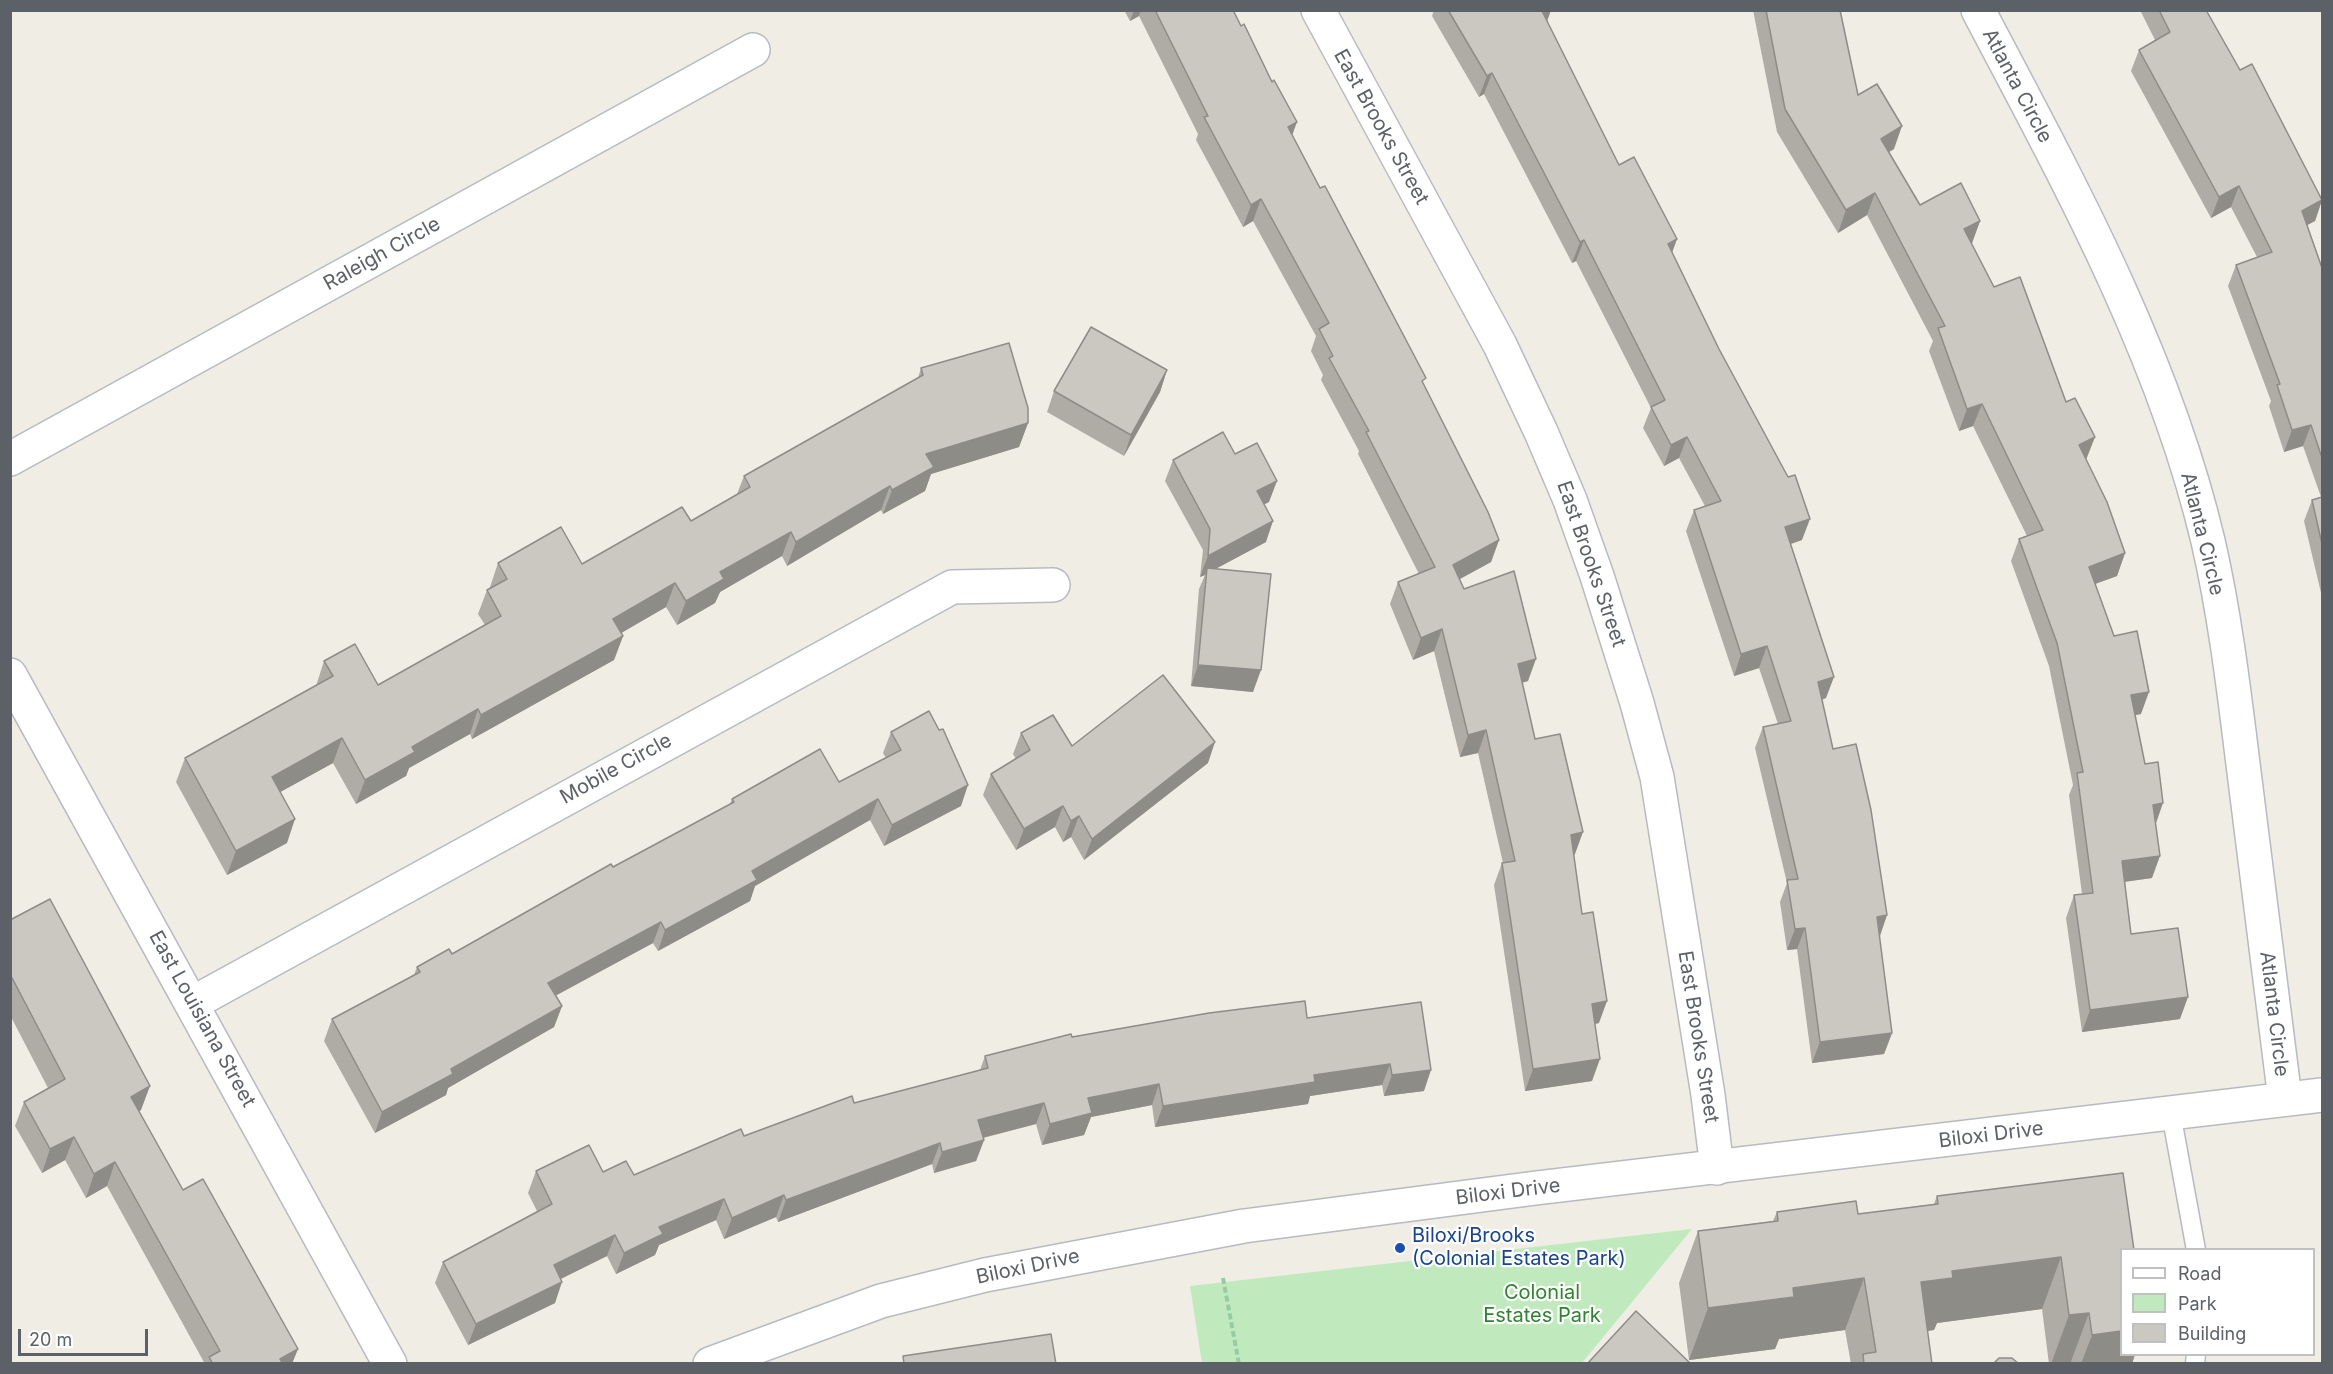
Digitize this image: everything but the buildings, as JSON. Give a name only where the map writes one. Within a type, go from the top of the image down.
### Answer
[{"type":"street","name":"East Brooks Street","points":[[1317,10],[1500,345],[1562,481],[1598,576],[1657,777],[1708,1095],[1717,1168]]},
{"type":"street","name":"Atlanta Circle","points":[[1978,10],[2076,198],[2118,286],[2172,425],[2208,542],[2235,704],[2285,1099]]},
{"type":"street","name":"Raleigh Circle","points":[[10,459],[753,50]]},
{"type":"street","name":"Mobile Circle","points":[[193,1003],[952,587],[1053,585]]},
{"type":"street","name":"East Louisiana Street","points":[[10,675],[193,1003],[390,1364]]},
{"type":"street","name":"Biloxi Drive","points":[[710,1364],[881,1301],[985,1275],[1115,1249],[1275,1222],[1536,1188],[2322,1095]]},
{"type":"lane","points":[[2171,1113],[2196,1248]]},
{"type":"path","points":[[1223,1278],[1239,1364]]},
{"type":"green space","name":"Colonial Estates Park","points":[[1692,1229],[1582,1363],[1202,1363],[1190,1286]]},
{"type":"place","name":"Biloxi/Brooks (Colonial Estates Park)","points":[[1400,1248]]}]
